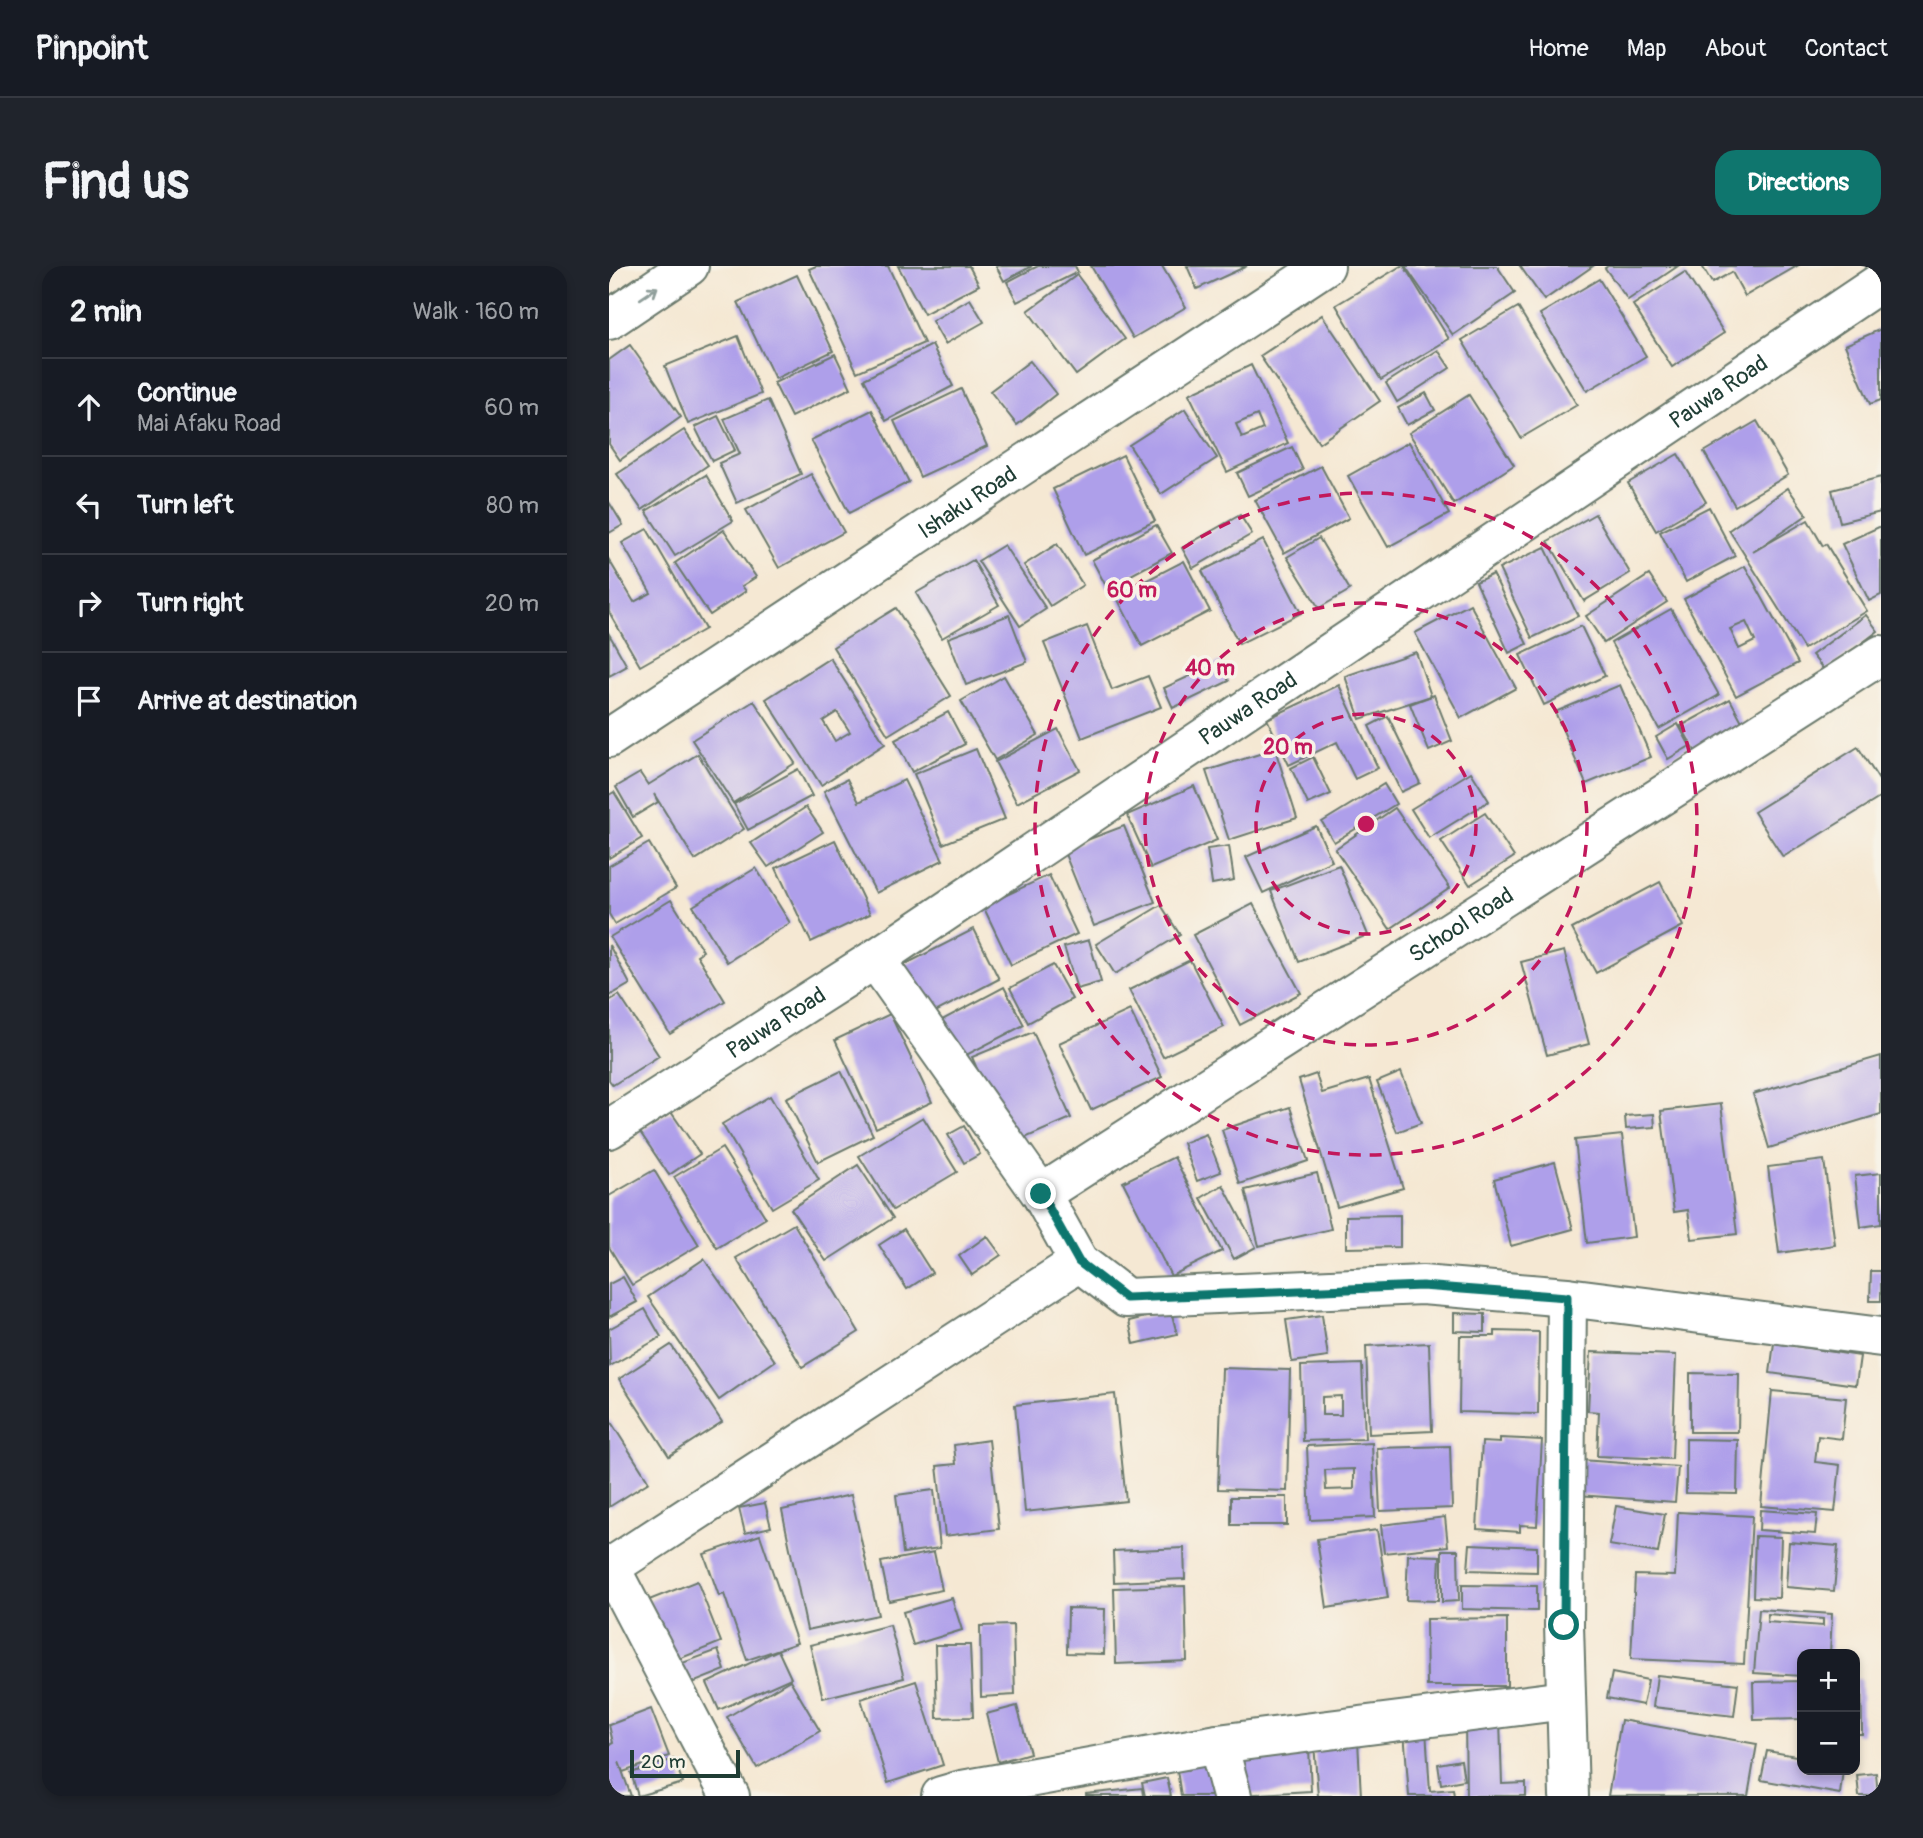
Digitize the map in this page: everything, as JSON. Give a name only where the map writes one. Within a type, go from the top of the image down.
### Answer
[{"type":"street","points":[[609,320],[689,266]]},
{"type":"street","name":"Ishaku Road","points":[[609,738],[1325,266]]},
{"type":"street","name":"Pauwa Road","points":[[609,1129],[874,959],[1881,282]]},
{"type":"street","name":"School Road","points":[[1041,1194],[1881,655]]},
{"type":"street","points":[[874,959],[1041,1194],[1079,1262],[1126,1298],[1422,1286],[1567,1297],[1881,1336]]},
{"type":"street","points":[[730,1796],[609,1567],[1079,1262]]},
{"type":"street","points":[[1567,1297],[1564,1611],[1569,1796]]},
{"type":"street","points":[[941,1796],[1218,1744],[1566,1700]]},
{"type":"street","points":[[1218,1744],[1232,1796]]},
{"type":"building","points":[[816,266],[888,266],[924,343],[857,372],[809,269]]},
{"type":"building","points":[[898,266],[969,266],[979,285],[924,314]]},
{"type":"building","points":[[996,266],[1032,266],[1004,281]]},
{"type":"building","points":[[1038,266],[1075,266],[1078,272],[1017,302],[1007,282]]},
{"type":"building","points":[[1091,266],[1162,266],[1186,307],[1133,338]]},
{"type":"building","points":[[1187,266],[1247,266],[1197,289]]},
{"type":"building","points":[[1404,266],[1449,339],[1381,380],[1336,305]]},
{"type":"building","points":[[1405,266],[1497,266],[1515,293],[1453,335]]},
{"type":"building","points":[[1520,266],[1593,266],[1544,300]]},
{"type":"building","points":[[1678,266],[1628,300],[1605,268]]},
{"type":"building","points":[[1702,266],[1797,266],[1745,296],[1732,272],[1712,283]]},
{"type":"building","points":[[1685,272],[1724,333],[1672,367],[1633,305]]},
{"type":"building","points":[[797,275],[833,351],[775,379],[738,302]]},
{"type":"building","points":[[1077,275],[1125,339],[1076,375],[1028,311]]},
{"type":"building","points":[[1599,279],[1646,356],[1587,391],[1540,314]]},
{"type":"building","points":[[970,299],[984,322],[945,344],[932,321]]},
{"type":"building","points":[[1518,307],[1577,405],[1521,438],[1462,340]]},
{"type":"building","points":[[1322,315],[1380,401],[1319,443],[1260,356]]},
{"type":"building","points":[[1881,329],[1881,400],[1870,404],[1845,345]]},
{"type":"building","points":[[738,336],[761,394],[688,424],[665,366]]},
{"type":"building","points":[[630,345],[681,417],[620,460],[609,444],[609,360]]},
{"type":"building","points":[[932,345],[953,386],[886,421],[864,379]]},
{"type":"building","points":[[1438,350],[1450,368],[1397,402],[1386,383]]},
{"type":"building","points":[[835,354],[851,388],[791,417],[774,383]]},
{"type":"building","points":[[1030,361],[1056,394],[1017,425],[990,391]]},
{"type":"building","points":[[1251,365],[1288,443],[1227,472],[1189,394]],"holes":[[[1257,415],[1263,429],[1242,438],[1236,424]]]},
{"type":"building","points":[[961,389],[987,446],[920,477],[894,421]]},
{"type":"building","points":[[1426,393],[1435,410],[1407,425],[1398,408]]},
{"type":"building","points":[[1469,395],[1514,465],[1454,504],[1409,433]]},
{"type":"building","points":[[768,400],[801,474],[737,503],[719,463],[740,454],[724,419]]},
{"type":"building","points":[[1185,409],[1217,458],[1161,494],[1129,445]]},
{"type":"building","points":[[872,410],[909,482],[849,513],[811,440]]},
{"type":"building","points":[[718,416],[735,450],[712,461],[695,427]]},
{"type":"building","points":[[1757,421],[1788,475],[1735,506],[1704,452]]},
{"type":"building","points":[[684,430],[708,465],[642,510],[617,474]]},
{"type":"building","points":[[1409,442],[1449,514],[1388,547],[1348,476]]},
{"type":"building","points":[[1292,447],[1303,470],[1248,496],[1237,473]]},
{"type":"building","points":[[1678,454],[1706,502],[1656,531],[1628,483]]},
{"type":"building","points":[[1123,455],[1155,521],[1084,555],[1053,489]]},
{"type":"building","points":[[1321,466],[1349,518],[1284,553],[1255,500]]},
{"type":"building","points":[[811,474],[844,532],[779,568],[746,510]]},
{"type":"building","points":[[706,475],[733,521],[675,556],[646,511]]},
{"type":"building","points":[[1881,477],[1881,512],[1840,522],[1832,490]]},
{"type":"building","points":[[1788,488],[1807,515],[1753,552],[1808,520],[1867,611],[1804,649],[1729,530]]},
{"type":"building","points":[[609,502],[623,525],[609,533]]},
{"type":"building","points":[[1709,507],[1735,556],[1686,582],[1660,532]]},
{"type":"building","points":[[1595,514],[1630,573],[1584,601],[1548,541]]},
{"type":"building","points":[[1240,515],[1252,534],[1193,568],[1182,548]]},
{"type":"building","points":[[1156,525],[1172,553],[1107,588],[1092,560]]},
{"type":"building","points":[[1881,526],[1881,595],[1869,601],[1842,544]]},
{"type":"building","points":[[647,529],[705,629],[640,666],[609,612],[609,560],[634,602],[651,593],[622,543]]},
{"type":"building","points":[[724,530],[756,577],[742,586],[746,591],[710,615],[675,563]]},
{"type":"building","points":[[1319,538],[1350,590],[1319,608],[1287,557]]},
{"type":"building","points":[[1263,540],[1301,613],[1239,644],[1202,571]]},
{"type":"building","points":[[1057,544],[1083,585],[1050,606],[1024,565]]},
{"type":"building","points":[[1004,545],[1046,609],[1020,626],[978,561]]},
{"type":"building","points":[[1545,547],[1578,616],[1532,638],[1499,569]]},
{"type":"building","points":[[973,560],[999,605],[942,638],[916,593]]},
{"type":"building","points":[[1184,561],[1210,611],[1142,646],[1116,596]]},
{"type":"building","points":[[1745,566],[1798,663],[1736,696],[1684,599]],"holes":[[[1746,622],[1755,641],[1739,649],[1730,629]]]},
{"type":"building","points":[[1493,574],[1527,644],[1509,653],[1476,582]]},
{"type":"building","points":[[1649,575],[1667,602],[1604,643],[1586,616]]},
{"type":"building","points":[[1470,604],[1516,688],[1461,718],[1415,633]]},
{"type":"building","points":[[896,608],[951,696],[888,735],[833,647]]},
{"type":"building","points":[[1671,609],[1719,695],[1659,729],[1611,643]]},
{"type":"building","points":[[1009,615],[1027,662],[966,685],[948,638]]},
{"type":"building","points":[[1866,615],[1878,631],[1825,671],[1812,655]]},
{"type":"building","points":[[1087,626],[1112,690],[1148,676],[1161,707],[1082,738],[1044,643]]},
{"type":"building","points":[[1581,626],[1605,676],[1544,705],[1520,655]]},
{"type":"building","points":[[609,634],[627,666],[609,676]]},
{"type":"building","points":[[1416,652],[1431,696],[1360,719],[1345,676]]},
{"type":"building","points":[[830,658],[885,744],[821,785],[766,699]],"holes":[[[837,712],[850,732],[835,741],[823,721]]]},
{"type":"building","points":[[1220,662],[1229,681],[1173,708],[1164,688]]},
{"type":"building","points":[[1004,676],[1038,735],[995,760],[961,701]]},
{"type":"building","points":[[1339,685],[1378,768],[1355,779],[1337,742],[1289,765],[1267,719]]},
{"type":"building","points":[[1620,685],[1651,757],[1586,784],[1555,712]]},
{"type":"building","points":[[1434,695],[1452,741],[1429,751],[1410,704]]},
{"type":"building","points":[[1730,699],[1745,727],[1696,753],[1681,726]]},
{"type":"building","points":[[754,701],[795,763],[733,803],[692,740]]},
{"type":"building","points":[[948,712],[965,744],[912,772],[895,740]]},
{"type":"building","points":[[1388,716],[1420,783],[1401,792],[1369,726]]},
{"type":"building","points":[[1678,724],[1690,746],[1668,759],[1656,737]]},
{"type":"building","points":[[1058,729],[1080,770],[1017,803],[995,762]]},
{"type":"building","points":[[1858,747],[1881,783],[1881,797],[1783,857],[1754,812]]},
{"type":"building","points":[[976,749],[1005,819],[943,844],[914,774]]},
{"type":"building","points":[[1275,749],[1297,818],[1229,840],[1206,771]]},
{"type":"building","points":[[698,754],[744,829],[695,860],[654,794],[658,802],[633,817],[616,787],[640,773],[648,785]]},
{"type":"building","points":[[1313,757],[1331,794],[1308,804],[1291,768]]},
{"type":"building","points":[[798,769],[812,796],[748,830],[734,804]]},
{"type":"building","points":[[1471,772],[1489,801],[1429,838],[1411,809]]},
{"type":"building","points":[[847,779],[859,802],[904,780],[943,860],[876,893],[824,791]]},
{"type":"building","points":[[1384,784],[1396,804],[1334,842],[1322,822]]},
{"type":"building","points":[[1194,786],[1217,840],[1151,868],[1127,815]]},
{"type":"building","points":[[614,792],[642,838],[609,858],[609,795]]},
{"type":"building","points":[[806,807],[823,832],[768,867],[751,843]]},
{"type":"building","points":[[1395,808],[1450,888],[1390,929],[1335,849]]},
{"type":"building","points":[[1485,813],[1514,857],[1470,885],[1441,841]]},
{"type":"building","points":[[1124,826],[1155,902],[1094,926],[1063,849]]},
{"type":"building","points":[[1316,826],[1332,861],[1263,893],[1246,857]]},
{"type":"building","points":[[835,840],[870,914],[811,942],[776,868]]},
{"type":"building","points":[[649,843],[676,888],[615,924],[609,914],[609,866]]},
{"type":"building","points":[[1229,846],[1234,880],[1212,884],[1207,849]]},
{"type":"building","points":[[1339,865],[1368,935],[1299,962],[1271,891]]},
{"type":"building","points":[[756,868],[790,923],[727,962],[693,906]]},
{"type":"building","points":[[1049,875],[1077,934],[1011,965],[983,906]]},
{"type":"building","points":[[1660,882],[1683,926],[1596,973],[1572,929]]},
{"type":"building","points":[[671,900],[703,951],[697,955],[725,1001],[670,1034],[610,937]]},
{"type":"building","points":[[1253,904],[1301,993],[1240,1025],[1193,935]]},
{"type":"building","points":[[1161,905],[1180,935],[1115,974],[1096,944]]},
{"type":"building","points":[[974,929],[999,979],[922,1019],[896,969]]},
{"type":"building","points":[[1089,940],[1101,982],[1077,989],[1064,947]]},
{"type":"building","points":[[609,945],[630,984],[609,996]]},
{"type":"building","points":[[1564,951],[1589,1044],[1547,1055],[1521,962]]},
{"type":"building","points":[[1190,960],[1224,1027],[1163,1057],[1129,990]]},
{"type":"building","points":[[1053,965],[1072,999],[1028,1023],[1010,988]]},
{"type":"building","points":[[1004,987],[1024,1025],[951,1063],[931,1026]]},
{"type":"building","points":[[619,995],[659,1056],[613,1085],[609,1080],[609,1001]]},
{"type":"building","points":[[1130,1010],[1162,1077],[1091,1110],[1059,1043]]},
{"type":"building","points":[[890,1014],[932,1102],[876,1128],[835,1040]]},
{"type":"building","points":[[1033,1032],[1071,1118],[1009,1145],[972,1057]]},
{"type":"building","points":[[1881,1056],[1881,1114],[1769,1148],[1753,1094]]},
{"type":"building","points":[[841,1071],[873,1135],[818,1162],[786,1098]]},
{"type":"building","points":[[1401,1072],[1421,1123],[1397,1132],[1377,1082]]},
{"type":"building","points":[[1316,1074],[1322,1093],[1369,1079],[1403,1188],[1337,1207],[1299,1080]]},
{"type":"building","points":[[770,1096],[819,1180],[772,1208],[722,1124]]},
{"type":"building","points":[[1721,1104],[1737,1234],[1692,1239],[1688,1210],[1674,1212],[1661,1111]]},
{"type":"building","points":[[1290,1107],[1308,1161],[1240,1184],[1222,1130]]},
{"type":"building","points":[[671,1112],[700,1154],[669,1175],[640,1132]]},
{"type":"building","points":[[1654,1114],[1655,1127],[1626,1129],[1625,1116]]},
{"type":"building","points":[[923,1117],[957,1172],[893,1210],[859,1156]]},
{"type":"building","points":[[964,1126],[980,1154],[964,1163],[948,1135]]},
{"type":"building","points":[[1206,1134],[1221,1172],[1197,1181],[1183,1143]]},
{"type":"building","points":[[1622,1135],[1634,1237],[1587,1243],[1575,1140]]},
{"type":"building","points":[[722,1148],[766,1218],[717,1248],[674,1177]]},
{"type":"building","points":[[1174,1157],[1222,1251],[1171,1276],[1123,1182]]},
{"type":"building","points":[[1824,1160],[1835,1245],[1779,1253],[1768,1167]]},
{"type":"building","points":[[1555,1162],[1573,1229],[1511,1246],[1494,1179]]},
{"type":"building","points":[[858,1165],[893,1218],[826,1261],[791,1209]]},
{"type":"building","points":[[654,1170],[699,1245],[632,1285],[609,1247],[609,1196]]},
{"type":"building","points":[[1317,1173],[1331,1229],[1259,1246],[1245,1190]]},
{"type":"building","points":[[1881,1173],[1881,1224],[1861,1227],[1855,1176]]},
{"type":"building","points":[[1223,1185],[1256,1247],[1234,1259],[1201,1198]]},
{"type":"building","points":[[1400,1215],[1400,1247],[1346,1248],[1346,1216]]},
{"type":"building","points":[[794,1224],[859,1332],[802,1367],[736,1258]]},
{"type":"building","points":[[904,1229],[932,1273],[907,1289],[879,1245]]},
{"type":"building","points":[[987,1236],[1001,1255],[972,1275],[959,1256]]},
{"type":"building","points":[[704,1259],[775,1361],[719,1400],[648,1297]]},
{"type":"building","points":[[1871,1271],[1881,1271],[1881,1301],[1870,1301]]},
{"type":"building","points":[[623,1277],[637,1302],[609,1317],[609,1284]]},
{"type":"building","points":[[645,1309],[661,1337],[610,1366],[609,1329]]},
{"type":"building","points":[[1171,1311],[1177,1334],[1134,1344],[1129,1321]]},
{"type":"building","points":[[1454,1313],[1485,1314],[1485,1332],[1454,1331]]},
{"type":"building","points":[[1322,1315],[1328,1357],[1292,1362],[1286,1320]]},
{"type":"building","points":[[1495,1331],[1539,1332],[1538,1414],[1459,1412],[1460,1336],[1495,1336]]},
{"type":"building","points":[[1429,1343],[1432,1431],[1369,1434],[1366,1346]]},
{"type":"building","points":[[1774,1343],[1860,1356],[1856,1385],[1770,1373]]},
{"type":"building","points":[[671,1345],[722,1422],[669,1456],[619,1379]]},
{"type":"building","points":[[1591,1352],[1676,1355],[1672,1459],[1597,1456],[1599,1412],[1588,1411]]},
{"type":"building","points":[[1362,1364],[1365,1439],[1303,1441],[1301,1366]],"holes":[[[1341,1396],[1341,1415],[1322,1415],[1322,1397]]]},
{"type":"building","points":[[1222,1368],[1290,1370],[1287,1491],[1218,1489]]},
{"type":"building","points":[[1690,1373],[1739,1374],[1738,1432],[1690,1432]]},
{"type":"building","points":[[1772,1391],[1846,1398],[1842,1439],[1818,1436],[1815,1462],[1840,1465],[1835,1512],[1761,1506]]},
{"type":"building","points":[[1115,1394],[1126,1501],[1025,1512],[1015,1405]]},
{"type":"building","points":[[609,1419],[649,1482],[609,1507]]},
{"type":"building","points":[[1500,1438],[1542,1440],[1537,1526],[1520,1525],[1520,1532],[1477,1529],[1482,1442],[1500,1443]]},
{"type":"building","points":[[1686,1439],[1738,1440],[1737,1494],[1686,1493]]},
{"type":"building","points":[[989,1440],[999,1529],[945,1536],[937,1466],[956,1464],[954,1445]]},
{"type":"building","points":[[1372,1443],[1375,1517],[1310,1520],[1307,1446]],"holes":[[[1354,1469],[1354,1489],[1326,1490],[1325,1470]]]},
{"type":"building","points":[[1450,1446],[1452,1508],[1380,1511],[1377,1448]]},
{"type":"building","points":[[1581,1460],[1678,1467],[1675,1502],[1578,1495]]},
{"type":"building","points":[[934,1490],[940,1548],[903,1553],[896,1495]]},
{"type":"building","points":[[851,1495],[878,1615],[807,1630],[782,1510]]},
{"type":"building","points":[[1231,1497],[1287,1497],[1287,1525],[1231,1525]]},
{"type":"building","points":[[765,1503],[771,1527],[745,1533],[739,1508]]},
{"type":"building","points":[[1616,1506],[1665,1514],[1658,1553],[1609,1545]]},
{"type":"building","points":[[1760,1510],[1817,1514],[1815,1534],[1759,1530]]},
{"type":"building","points":[[1678,1512],[1752,1516],[1744,1664],[1631,1659],[1635,1575],[1675,1576]]},
{"type":"building","points":[[1445,1517],[1448,1546],[1384,1553],[1381,1525]]},
{"type":"building","points":[[1377,1530],[1388,1598],[1327,1608],[1317,1539]]},
{"type":"building","points":[[760,1535],[797,1643],[747,1660],[724,1594],[719,1596],[704,1554]]},
{"type":"building","points":[[1755,1536],[1781,1537],[1779,1598],[1753,1597]]},
{"type":"building","points":[[1789,1542],[1838,1546],[1834,1591],[1786,1587]]},
{"type":"building","points":[[1470,1544],[1537,1547],[1537,1572],[1468,1570]]},
{"type":"building","points":[[1184,1548],[1185,1579],[1114,1582],[1113,1551]]},
{"type":"building","points":[[1442,1550],[1458,1550],[1459,1601],[1442,1602]]},
{"type":"building","points":[[934,1552],[942,1590],[889,1601],[881,1562]]},
{"type":"building","points":[[1408,1555],[1440,1556],[1438,1601],[1406,1600]]},
{"type":"building","points":[[697,1581],[721,1642],[674,1661],[649,1600]]},
{"type":"building","points":[[1462,1585],[1537,1586],[1537,1611],[1462,1609]]},
{"type":"building","points":[[1185,1586],[1187,1661],[1116,1664],[1114,1588]]},
{"type":"building","points":[[952,1598],[962,1630],[913,1645],[903,1612]]},
{"type":"building","points":[[1068,1608],[1105,1609],[1104,1654],[1067,1653]]},
{"type":"building","points":[[1759,1609],[1832,1614],[1830,1649],[1797,1649],[1797,1676],[1754,1673]],"holes":[[[1768,1614],[1823,1619],[1823,1626],[1767,1622]]]},
{"type":"building","points":[[1507,1618],[1507,1686],[1427,1686],[1426,1619]]},
{"type":"building","points":[[890,1625],[904,1678],[823,1698],[810,1645]]},
{"type":"building","points":[[1013,1625],[1015,1695],[981,1697],[980,1626]]},
{"type":"building","points":[[935,1645],[970,1645],[973,1717],[937,1718]]},
{"type":"building","points":[[718,1650],[725,1670],[685,1686],[677,1665]]},
{"type":"building","points":[[778,1650],[791,1678],[719,1710],[707,1683]]},
{"type":"building","points":[[1612,1673],[1648,1680],[1643,1705],[1607,1698]]},
{"type":"building","points":[[1657,1675],[1738,1684],[1734,1716],[1653,1707]]},
{"type":"building","points":[[1860,1679],[1861,1679],[1860,1734]]},
{"type":"building","points":[[790,1680],[820,1731],[757,1768],[727,1717]]},
{"type":"building","points":[[916,1681],[943,1765],[888,1783],[861,1699]]},
{"type":"building","points":[[1797,1681],[1797,1719],[1754,1720],[1753,1682]]},
{"type":"building","points":[[1017,1706],[1030,1753],[998,1762],[986,1714]]},
{"type":"building","points":[[651,1709],[669,1756],[623,1772],[619,1762],[631,1796],[609,1796],[609,1745],[613,1743],[609,1725]]},
{"type":"building","points":[[1465,1720],[1500,1720],[1502,1784],[1526,1783],[1526,1796],[1466,1796]]},
{"type":"building","points":[[1621,1720],[1757,1744],[1748,1796],[1608,1796]]},
{"type":"building","points":[[1426,1730],[1430,1791],[1453,1789],[1454,1796],[1409,1796],[1404,1731]]},
{"type":"building","points":[[1358,1741],[1361,1796],[1318,1796],[1314,1743]]},
{"type":"building","points":[[1309,1748],[1311,1791],[1237,1795],[1235,1752]]},
{"type":"building","points":[[1767,1751],[1797,1756],[1797,1775],[1842,1775],[1840,1794],[1761,1780]]},
{"type":"building","points":[[674,1759],[683,1783],[638,1796],[631,1773]]},
{"type":"building","points":[[1212,1759],[1218,1796],[1181,1796],[1176,1764]]},
{"type":"building","points":[[1461,1760],[1464,1780],[1441,1784],[1438,1764]]},
{"type":"building","points":[[1876,1773],[1878,1796],[1859,1796],[1857,1775]]},
{"type":"building","points":[[1167,1778],[1171,1796],[1145,1796],[1142,1783]]},
{"type":"building","points":[[1142,1788],[1143,1796],[1086,1796],[1086,1794]]},
{"type":"route","points":[[1041,1194],[1079,1262],[1126,1298],[1422,1286],[1567,1297],[1564,1625]]}]
